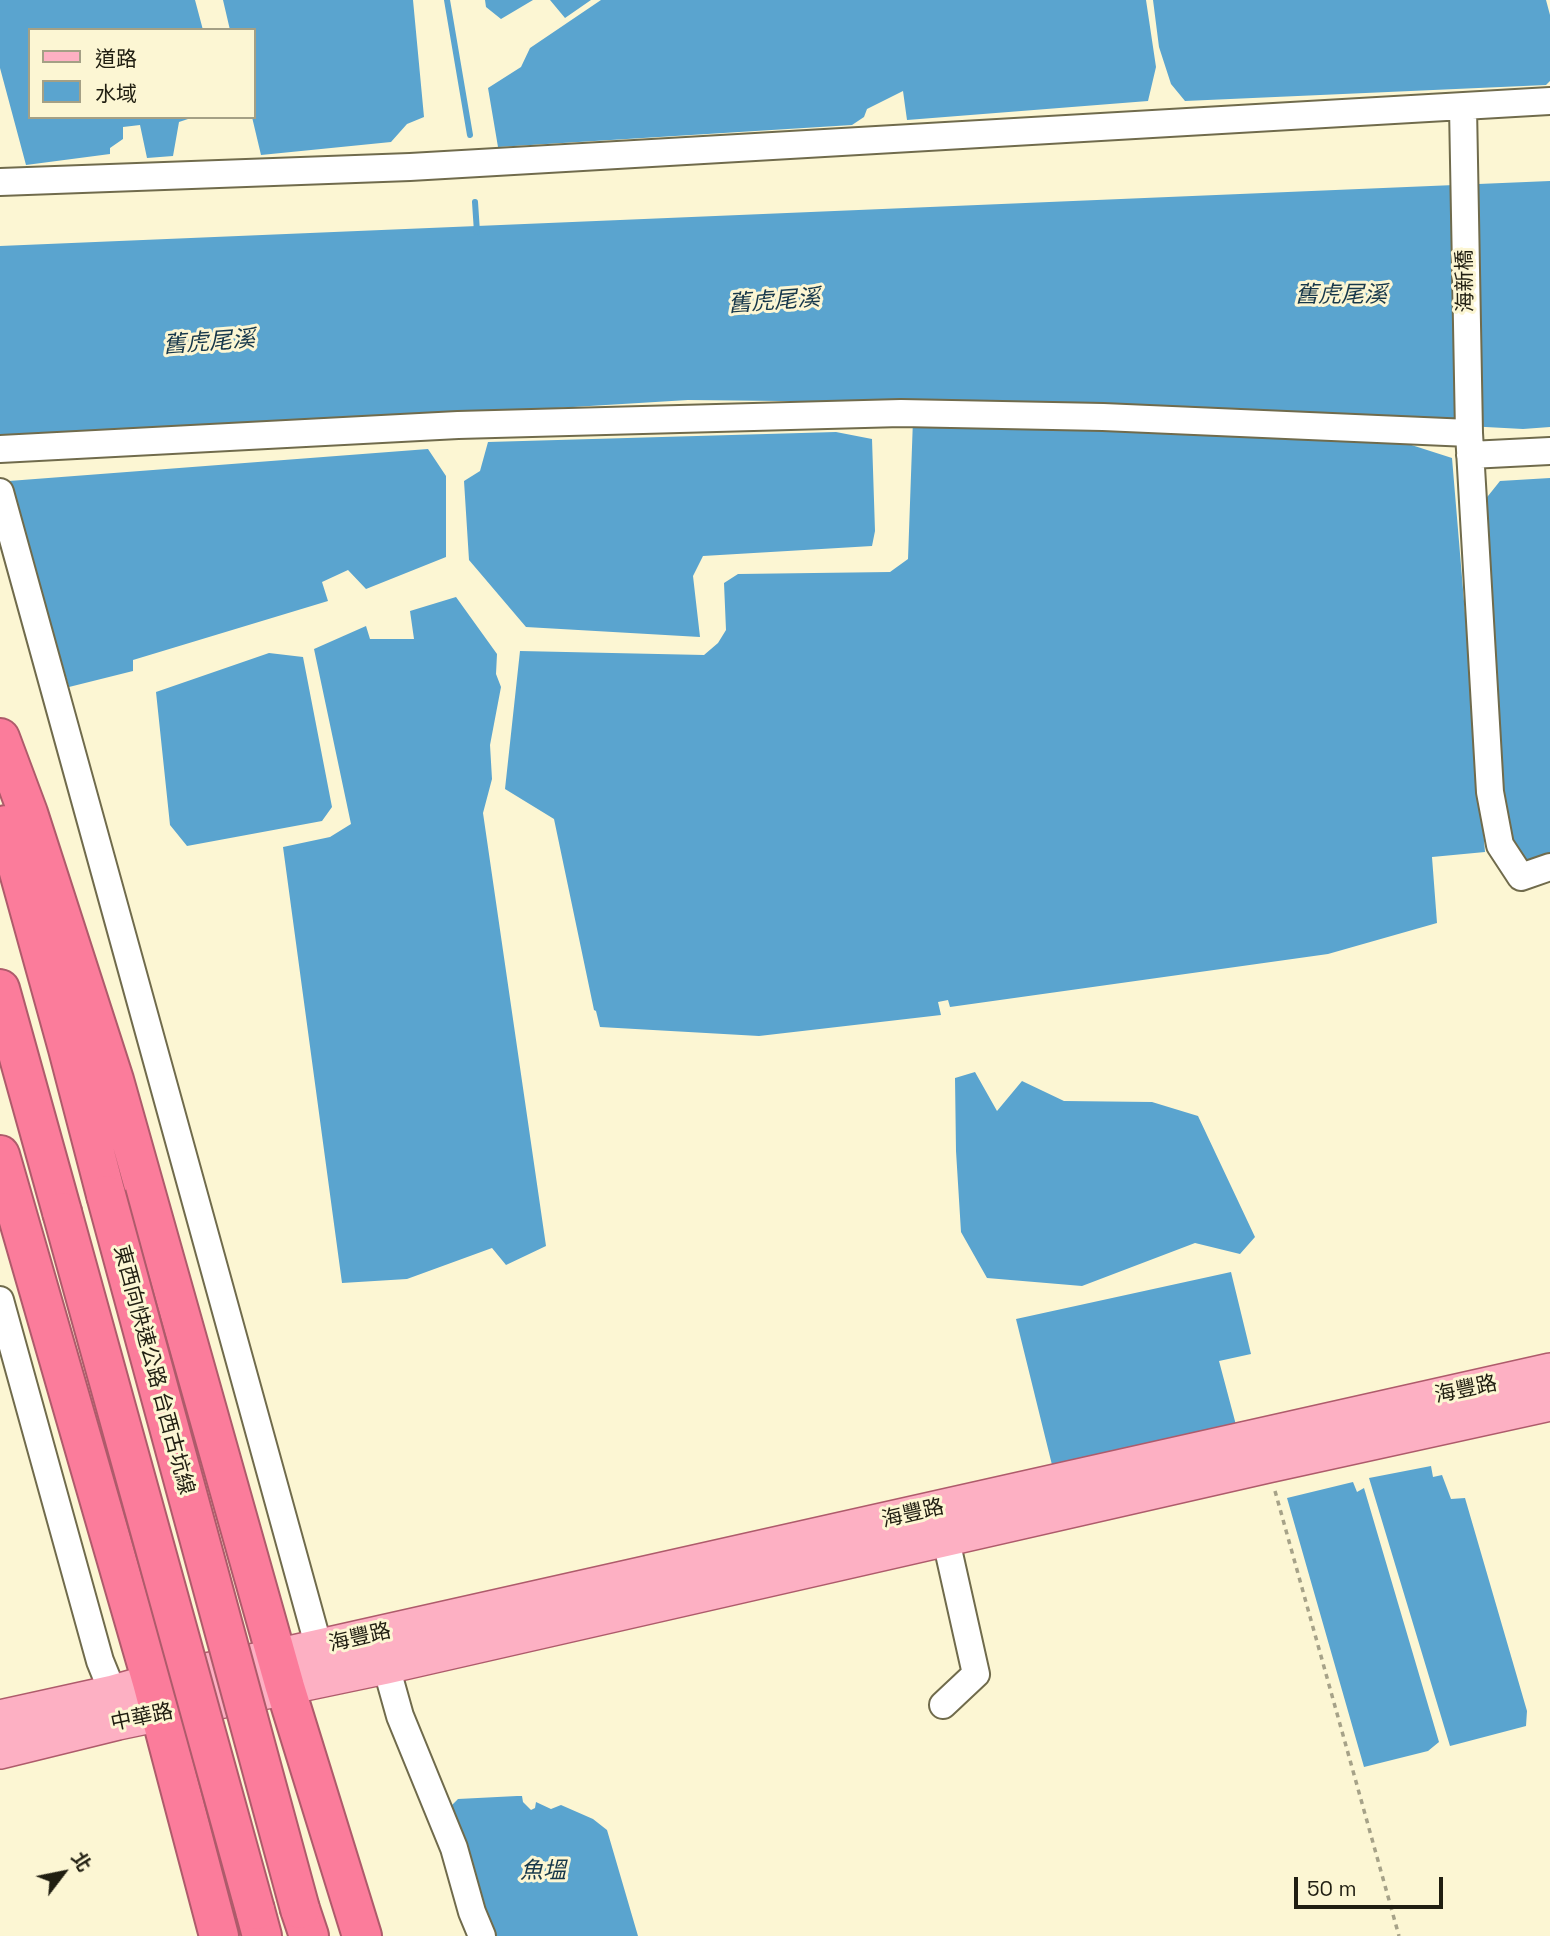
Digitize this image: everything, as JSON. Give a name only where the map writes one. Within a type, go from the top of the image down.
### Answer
[{"type":"highway","points":[[0,738],[28,813],[114,1080],[280,1672],[362,1936]]},
{"type":"highway","name":"東西向快速公路 台西古坑線","points":[[0,804],[304,1922]]},
{"type":"highway","points":[[0,989],[258,1923]]},
{"type":"highway","points":[[0,1155],[156,1698],[219,1936]]},
{"type":"main road","name":"海豐路","points":[[280,1672],[319,1647],[1550,1371]]},
{"type":"main road","name":"海豐路","points":[[280,1672],[386,1666],[1550,1403]]},
{"type":"main road","name":"中華路","points":[[0,1718],[113,1693],[156,1698],[280,1672]]},
{"type":"main road","name":"中華路","points":[[0,1751],[118,1722],[156,1698]]},
{"type":"street","points":[[0,182],[424,166],[1550,101]]},
{"type":"street","name":"海新橋","points":[[1463,107],[1469,444],[1490,792],[1500,845],[1521,877],[1550,867]]},
{"type":"street","points":[[0,449],[458,425],[901,413],[1103,417],[1550,451]]},
{"type":"street","points":[[0,492],[319,1647]]},
{"type":"street","points":[[0,1300],[100,1661],[113,1693]]},
{"type":"street","points":[[943,1705],[976,1674],[946,1540]]},
{"type":"street","points":[[386,1666],[400,1716],[454,1848],[472,1912],[482,1936]]},
{"type":"path","points":[[1268,1465],[1399,1936]]},
{"type":"water","points":[[0,0],[195,0],[202,28],[28,28],[28,119],[188,119],[179,122],[173,156],[147,158],[140,125],[123,127],[123,139],[110,148],[110,154],[26,165],[0,68]]},
{"type":"water","points":[[223,0],[413,0],[424,117],[407,124],[391,142],[261,155],[252,119],[256,119],[256,28],[230,28]]},
{"type":"water","points":[[485,0],[533,0],[501,19],[486,7]]},
{"type":"water","points":[[550,0],[591,0],[565,18]]},
{"type":"water","points":[[601,0],[1146,0],[1156,67],[1148,101],[907,120],[903,91],[867,109],[864,117],[852,125],[498,147],[488,88],[521,67],[530,48]]},
{"type":"water","points":[[1153,0],[1546,0],[1550,15],[1550,81],[1546,85],[1185,101],[1171,84],[1159,47]]},
{"type":"water","name":"舊虎尾溪","points":[[1550,181],[1550,427],[1523,429],[1056,404],[688,400],[0,439],[0,246]]},
{"type":"water","points":[[913,419],[1402,442],[1452,458],[1485,852],[1432,857],[1437,923],[1328,954],[950,1007],[948,1000],[938,1002],[941,1015],[759,1036],[600,1027],[594,1010],[554,819],[505,789],[520,651],[704,655],[718,643],[726,630],[724,583],[738,574],[890,572],[908,559]]},
{"type":"water","points":[[836,432],[872,439],[875,531],[872,546],[703,556],[693,576],[700,637],[526,627],[469,560],[464,481],[480,471],[488,442]]},
{"type":"water","points":[[428,449],[446,476],[446,557],[366,589],[348,570],[322,582],[328,601],[133,660],[133,671],[69,687],[9,481]]},
{"type":"water","points":[[1550,478],[1550,857],[1524,863],[1508,843],[1495,752],[1484,501],[1500,481]]},
{"type":"water","points":[[456,597],[497,654],[496,674],[501,687],[490,745],[492,779],[483,813],[546,1246],[506,1265],[492,1248],[407,1279],[342,1283],[283,847],[330,837],[351,824],[314,649],[366,626],[370,639],[414,639],[410,611]]},
{"type":"water","points":[[269,653],[303,657],[332,807],[322,821],[187,846],[170,825],[156,692]]},
{"type":"water","points":[[975,1072],[997,1111],[1022,1081],[1064,1101],[1152,1102],[1198,1116],[1255,1237],[1240,1254],[1195,1243],[1082,1286],[987,1278],[961,1232],[956,1151],[955,1078]]},
{"type":"water","points":[[1231,1272],[1251,1354],[1219,1361],[1240,1440],[1054,1473],[1016,1319]]},
{"type":"water","points":[[1431,1466],[1433,1477],[1442,1475],[1451,1499],[1465,1498],[1527,1711],[1526,1726],[1450,1746],[1369,1478]]},
{"type":"water","points":[[1353,1482],[1357,1492],[1364,1488],[1439,1742],[1428,1751],[1364,1767],[1287,1498]]},
{"type":"water","name":"魚塭","points":[[522,1796],[523,1802],[531,1810],[535,1808],[536,1802],[551,1809],[561,1805],[593,1819],[607,1830],[638,1936],[492,1936],[451,1806],[458,1799]]},
{"type":"waterway","points":[[447,0],[470,135]]},
{"type":"waterway","points":[[475,202],[477,232]]}]
